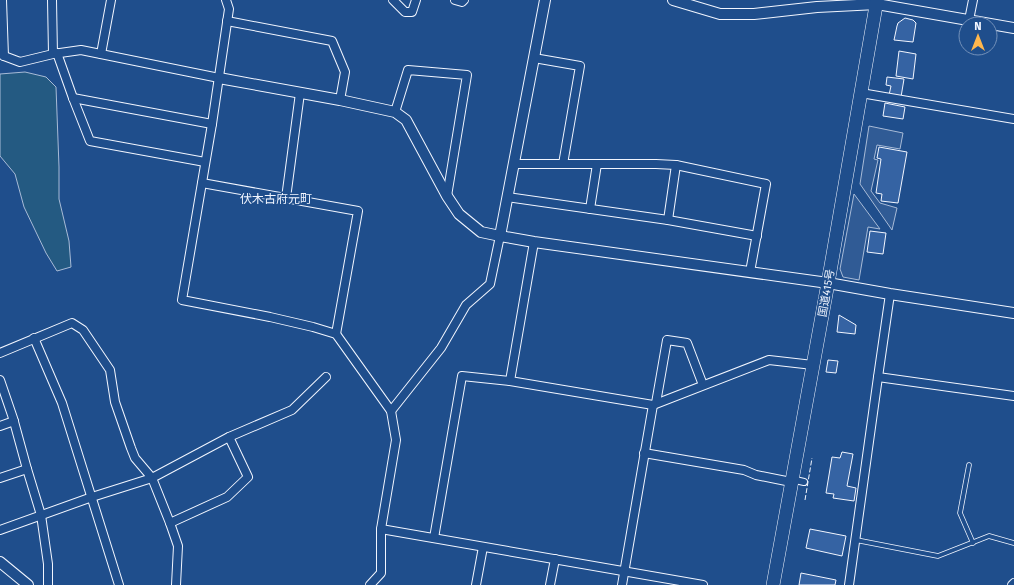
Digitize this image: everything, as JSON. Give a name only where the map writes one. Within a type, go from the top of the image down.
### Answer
[{"type":"highway","name":"国道415号","points":[[773,585],[877,2]]},
{"type":"street","points":[[2,0],[2,54],[20,62],[55,53],[81,50],[395,112],[406,120],[447,196],[459,214],[481,232],[534,242],[828,283],[1014,314]]},
{"type":"street","points":[[52,0],[55,53],[90,141],[205,162]]},
{"type":"street","points":[[101,54],[111,0]]},
{"type":"street","points":[[226,0],[229,10],[212,124],[182,300],[270,316],[336,334],[391,411],[396,440],[380,529],[380,573],[370,585]]},
{"type":"street","points":[[393,0],[405,12],[412,12],[416,0]]},
{"type":"street","points":[[455,0],[462,2],[464,0]]},
{"type":"street","points":[[391,411],[441,348],[466,304],[490,284],[545,0]]},
{"type":"street","points":[[970,16],[973,0]]},
{"type":"street","points":[[678,1],[720,14],[754,14],[802,7],[877,2],[958,18]]},
{"type":"street","points":[[227,21],[332,41],[345,72],[340,100]]},
{"type":"street","points":[[998,25],[1014,28]]},
{"type":"street","points":[[534,58],[580,66],[563,164]]},
{"type":"street","points":[[395,112],[408,70],[467,74],[447,196]]},
{"type":"street","points":[[286,198],[300,93]]},
{"type":"street","points":[[860,93],[1014,119]]},
{"type":"street","points":[[73,98],[212,124]]},
{"type":"street","points":[[514,164],[676,165],[766,184],[750,272]]},
{"type":"street","points":[[590,209],[597,164]]},
{"type":"street","points":[[668,220],[676,165]]},
{"type":"street","points":[[202,183],[358,211],[336,334]]},
{"type":"street","points":[[507,197],[668,220],[757,236]]},
{"type":"street","points":[[510,381],[534,242]]},
{"type":"street","points":[[849,585],[890,294]]},
{"type":"street","points":[[0,353],[72,323],[83,330],[110,370],[115,402],[130,448],[135,458],[152,478],[170,522],[178,546],[176,585]]},
{"type":"street","points":[[34,338],[62,403],[119,585]]},
{"type":"street","points":[[622,585],[644,453],[667,340],[687,343],[703,385]]},
{"type":"street","points":[[434,538],[462,376],[510,381],[654,404],[769,360],[813,365]]},
{"type":"street","points":[[0,530],[92,497],[152,478],[229,437],[292,410],[326,377]]},
{"type":"street","points":[[878,377],[1014,396]]},
{"type":"street","points":[[0,380],[14,421],[41,515],[48,564],[48,585]]},
{"type":"street","points":[[0,426],[14,421]]},
{"type":"street","points":[[170,522],[227,497],[248,477],[229,437]]},
{"type":"street","points":[[644,453],[744,470],[756,475],[792,480]]},
{"type":"street","points":[[0,478],[27,469]]},
{"type":"street","points":[[380,529],[703,585]]},
{"type":"street","points":[[476,585],[483,547]]},
{"type":"street","points":[[550,585],[555,559]]},
{"type":"street","points":[[0,562],[28,585]]},
{"type":"lane","points":[[969,465],[960,513],[973,543]]},
{"type":"lane","points":[[855,540],[938,556],[988,536],[1014,543]]},
{"type":"shaded area","points":[[25,72],[46,77],[56,87],[59,199],[69,241],[71,267],[57,271],[46,253],[24,207],[15,174],[0,156],[0,74]]},
{"type":"shaded area","points":[[869,126],[903,133],[900,149],[877,145],[874,159],[878,160],[871,191],[880,203],[897,208],[892,230],[860,184]]},
{"type":"shaded area","points":[[854,194],[880,229],[868,227],[859,280],[843,277],[840,269]]},
{"type":"building","points":[[905,18],[913,20],[916,23],[913,42],[894,40],[898,23]]},
{"type":"building","points":[[899,51],[916,54],[913,79],[896,76]]},
{"type":"building","points":[[887,77],[904,79],[901,97],[889,95],[891,86],[886,85]]},
{"type":"building","points":[[885,103],[905,107],[903,119],[883,116]]},
{"type":"building","points":[[879,147],[907,152],[898,203],[881,201],[882,194],[876,193],[881,159],[877,158]]},
{"type":"building","points":[[870,231],[886,233],[883,254],[867,252]]},
{"type":"building","points":[[839,315],[856,325],[855,334],[837,332]]},
{"type":"building","points":[[828,360],[838,361],[836,373],[826,372]]},
{"type":"building","points":[[842,452],[853,454],[847,486],[856,488],[854,501],[833,498],[834,494],[826,493],[832,457],[840,458]]},
{"type":"building","points":[[810,529],[846,536],[842,556],[806,548]]},
{"type":"building","points":[[801,573],[836,580],[835,585],[799,585]]},
{"type":"fence","points":[[805,500],[812,458]]},
{"type":"district","name":"伏木古府元町","points":[[276,199]]}]
